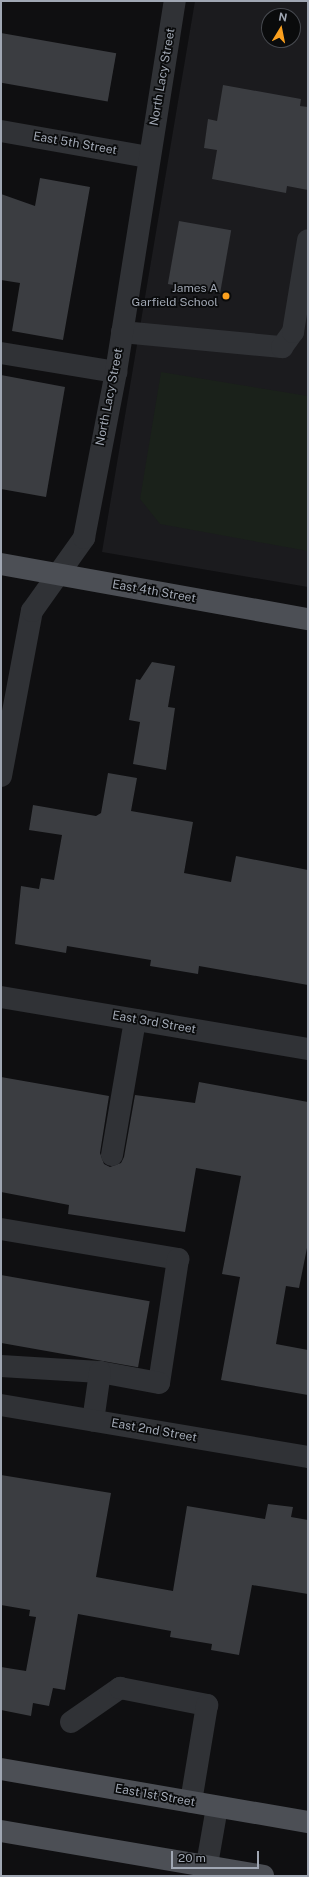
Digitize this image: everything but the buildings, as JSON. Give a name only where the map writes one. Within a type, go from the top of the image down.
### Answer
[{"type":"main road","name":"East 4th Street","points":[[1,564],[308,619]]},
{"type":"main road","name":"East 1st Street","points":[[1,1769],[308,1822]]},
{"type":"main road","points":[[1,1831],[206,1871],[263,1876]]},
{"type":"street","name":"North Lacy Street","points":[[1,776],[32,611],[56,575],[84,538],[116,372],[171,2]]},
{"type":"street","name":"East 5th Street","points":[[1,131],[149,157]]},
{"type":"street","points":[[122,332],[282,347],[293,332],[308,240]]},
{"type":"street","points":[[1,353],[116,372]]},
{"type":"street","name":"East 3rd Street","points":[[1,997],[308,1049]]},
{"type":"street","points":[[112,1155],[135,1020]]},
{"type":"street","points":[[1,1229],[178,1260],[159,1383],[100,1372],[1,1366]]},
{"type":"street","points":[[93,1421],[100,1372]]},
{"type":"street","name":"East 2nd Street","points":[[1,1405],[308,1457]]},
{"type":"street","points":[[71,1722],[120,1688],[207,1705],[191,1802]]},
{"type":"street","points":[[206,1871],[217,1807]]},
{"type":"shaded area","name":"James A Garfield School","points":[[195,1],[308,1],[308,587],[102,552]]},
{"type":"shaded area","points":[[161,372],[308,396],[308,551],[160,524],[140,499]]},
{"type":"place","name":"James A Garfield School","points":[[226,296]]}]
